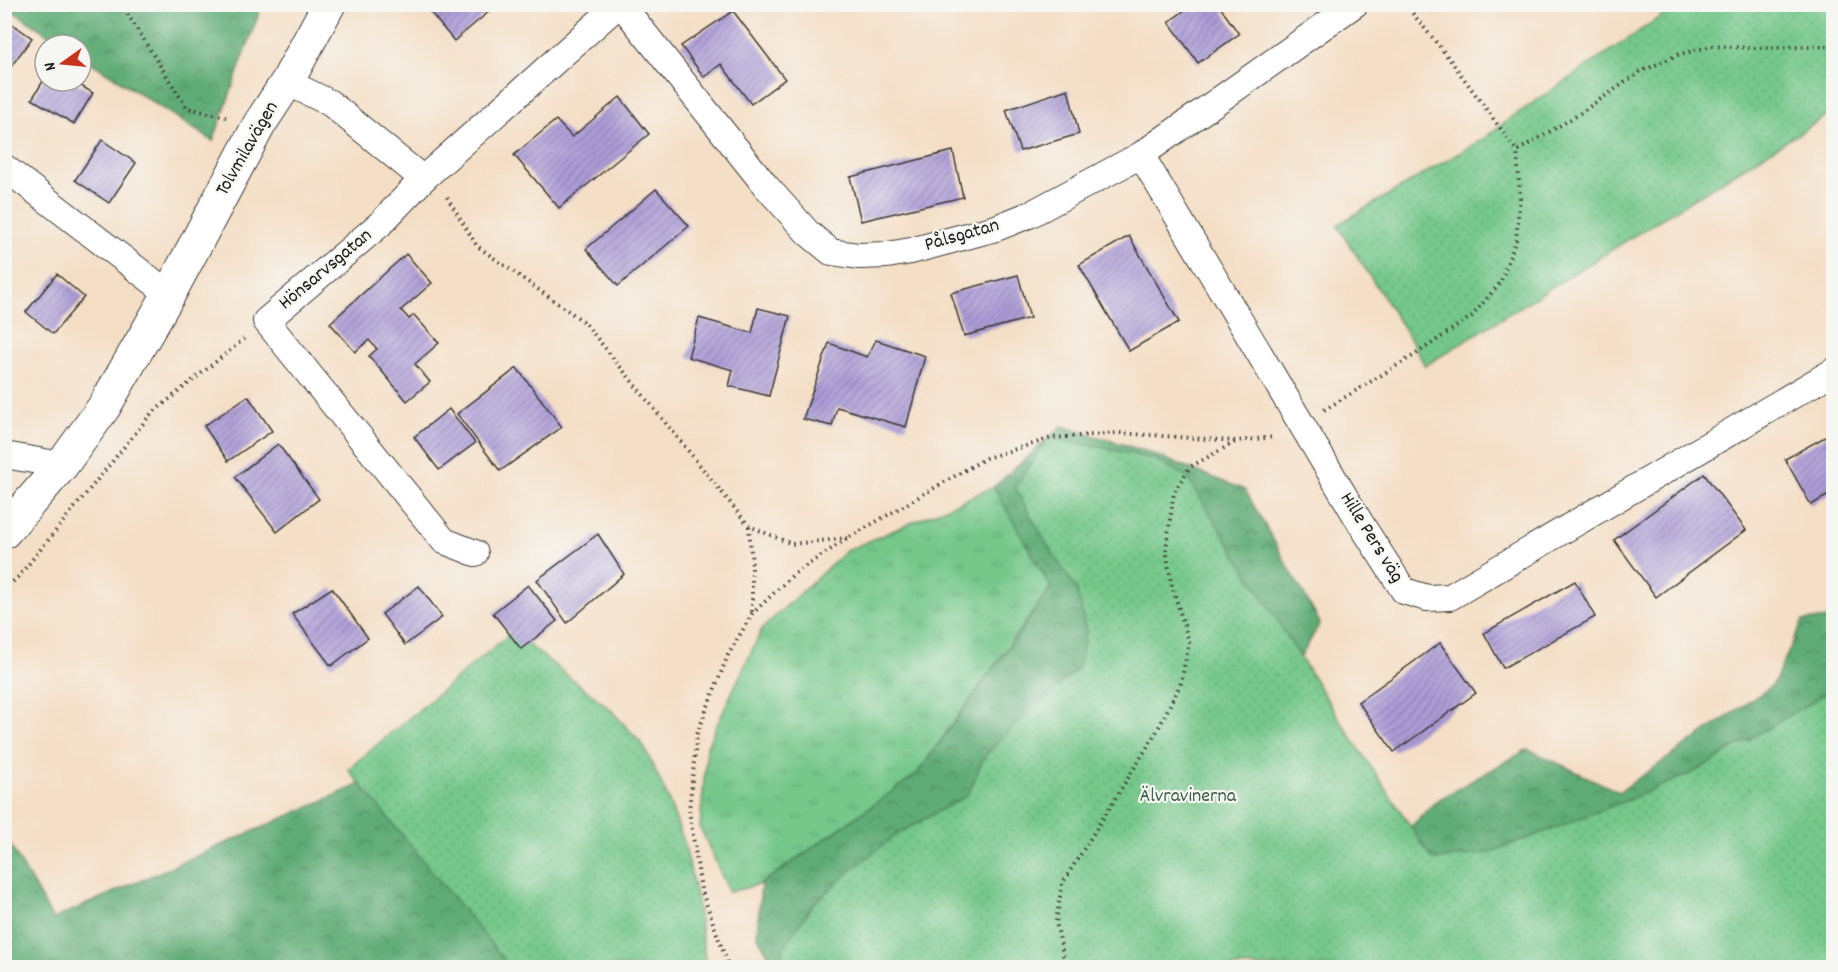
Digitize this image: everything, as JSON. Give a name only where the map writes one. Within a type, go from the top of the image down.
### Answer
[{"type":"street","name":"Tolvmilavägen","points":[[4,532],[62,465],[104,407],[169,294],[259,125],[287,82],[329,4]]},
{"type":"street","name":"Pålsgatan","points":[[620,4],[765,185],[808,233],[831,252],[859,256],[911,251],[996,228],[1031,214],[1141,155],[1355,4]]},
{"type":"street","name":"Hönsarvsgatan","points":[[475,553],[444,541],[266,321],[380,224],[428,175],[620,4]]},
{"type":"street","points":[[287,82],[330,103],[428,175]]},
{"type":"street","name":"Hille Pers väg","points":[[1141,155],[1361,524],[1404,591],[1427,598],[1449,597],[1833,371]]},
{"type":"street","points":[[4,167],[169,294]]},
{"type":"street","points":[[4,454],[62,465]]},
{"type":"path","points":[[121,4],[187,108],[259,125]]},
{"type":"path","points":[[729,968],[702,889],[689,810],[697,735],[728,655],[752,614],[795,573],[848,538],[986,458],[1052,438],[1119,433],[1236,441],[1272,438],[1302,423],[1416,354],[1472,316],[1500,284],[1516,240],[1520,196],[1517,151],[1448,57],[1405,4]]},
{"type":"path","points":[[1517,151],[1576,117],[1640,72],[1677,55],[1710,46],[1755,48],[1833,46]]},
{"type":"path","points":[[428,175],[477,246],[584,322],[749,526],[792,544],[848,538]]},
{"type":"path","points":[[4,590],[18,577],[151,414],[266,321]]},
{"type":"path","points":[[1066,968],[1056,922],[1062,884],[1156,733],[1181,683],[1189,642],[1171,582],[1166,549],[1174,492],[1190,467],[1236,441]]},
{"type":"path","points":[[749,526],[752,614]]},
{"type":"green space","points":[[4,5],[262,5],[213,141],[93,64],[93,33],[46,33]]},
{"type":"green space","points":[[1678,5],[1833,5],[1833,112],[1425,366],[1411,340],[1337,225],[1483,139]]},
{"type":"green space","name":"Älvravinerna","points":[[1062,426],[1145,451],[1245,490],[1320,623],[1285,685],[1394,844],[1436,801],[1528,749],[1619,792],[1773,685],[1803,621],[1833,618],[1833,937],[776,968],[757,935],[761,884],[917,774],[1051,588],[994,487]]},
{"type":"green space","name":"Älvravinerna","points":[[1048,438],[1156,460],[1187,477],[1338,717],[1433,860],[1489,853],[1633,798],[1698,770],[1833,689],[1833,967],[776,967],[785,945],[813,904],[896,835],[968,795],[984,757],[1018,722],[1079,667],[1086,631],[1077,590],[1048,546],[1015,488]]},
{"type":"green space","points":[[994,487],[1051,587],[917,774],[761,884],[729,892],[700,827],[707,746],[762,629],[846,551]]},
{"type":"green space","points":[[512,632],[609,708],[643,745],[665,791],[684,842],[697,900],[706,967],[510,967],[348,769]]},
{"type":"green space","points":[[502,670],[699,967],[5,967],[4,834],[53,919],[356,786]]},
{"type":"building","points":[[428,4],[498,4],[454,41],[425,6]]},
{"type":"building","points":[[1193,4],[1218,4],[1239,34],[1198,63],[1169,22]]},
{"type":"building","points":[[733,11],[785,79],[751,104],[721,64],[704,77],[681,46]]},
{"type":"building","points":[[4,18],[32,38],[4,76]]},
{"type":"building","points":[[1068,89],[1079,134],[1020,151],[1006,110]]},
{"type":"building","points":[[36,93],[93,93],[74,124],[32,99]]},
{"type":"building","points":[[620,97],[649,134],[559,208],[514,155],[556,120],[572,137]]},
{"type":"building","points":[[102,140],[136,163],[109,203],[75,180]]},
{"type":"building","points":[[953,151],[963,197],[861,221],[850,177]]},
{"type":"building","points":[[656,189],[689,226],[618,286],[586,249]]},
{"type":"building","points":[[1129,236],[1179,322],[1129,351],[1079,265]]},
{"type":"building","points":[[406,254],[432,283],[401,310],[409,319],[414,315],[439,343],[415,364],[430,382],[407,401],[369,356],[377,349],[369,340],[355,352],[330,323]]},
{"type":"building","points":[[57,274],[84,297],[53,334],[26,312]]},
{"type":"building","points":[[1018,275],[1030,318],[964,336],[951,293]]},
{"type":"building","points":[[758,308],[790,316],[769,396],[729,386],[733,370],[688,357],[699,318],[752,333]]},
{"type":"building","points":[[876,340],[925,356],[906,427],[837,407],[832,426],[803,419],[829,343],[867,357]]},
{"type":"building","points":[[517,368],[562,427],[500,471],[457,414]]},
{"type":"building","points":[[248,396],[272,431],[228,461],[204,426]]},
{"type":"building","points":[[449,409],[475,443],[439,470],[414,437]]},
{"type":"building","points":[[1834,432],[1834,492],[1811,505],[1785,459]]},
{"type":"building","points":[[278,444],[319,499],[277,532],[235,477]]},
{"type":"building","points":[[1704,474],[1746,530],[1656,597],[1614,540]]},
{"type":"building","points":[[598,534],[624,574],[567,623],[537,580]]},
{"type":"building","points":[[1575,581],[1595,617],[1503,668],[1484,633]]},
{"type":"building","points":[[528,585],[557,621],[521,649],[493,613]]},
{"type":"building","points":[[419,586],[442,617],[405,645],[382,614]]},
{"type":"building","points":[[332,588],[368,638],[331,666],[292,614]]},
{"type":"building","points":[[1440,643],[1476,693],[1394,752],[1358,702]]}]
